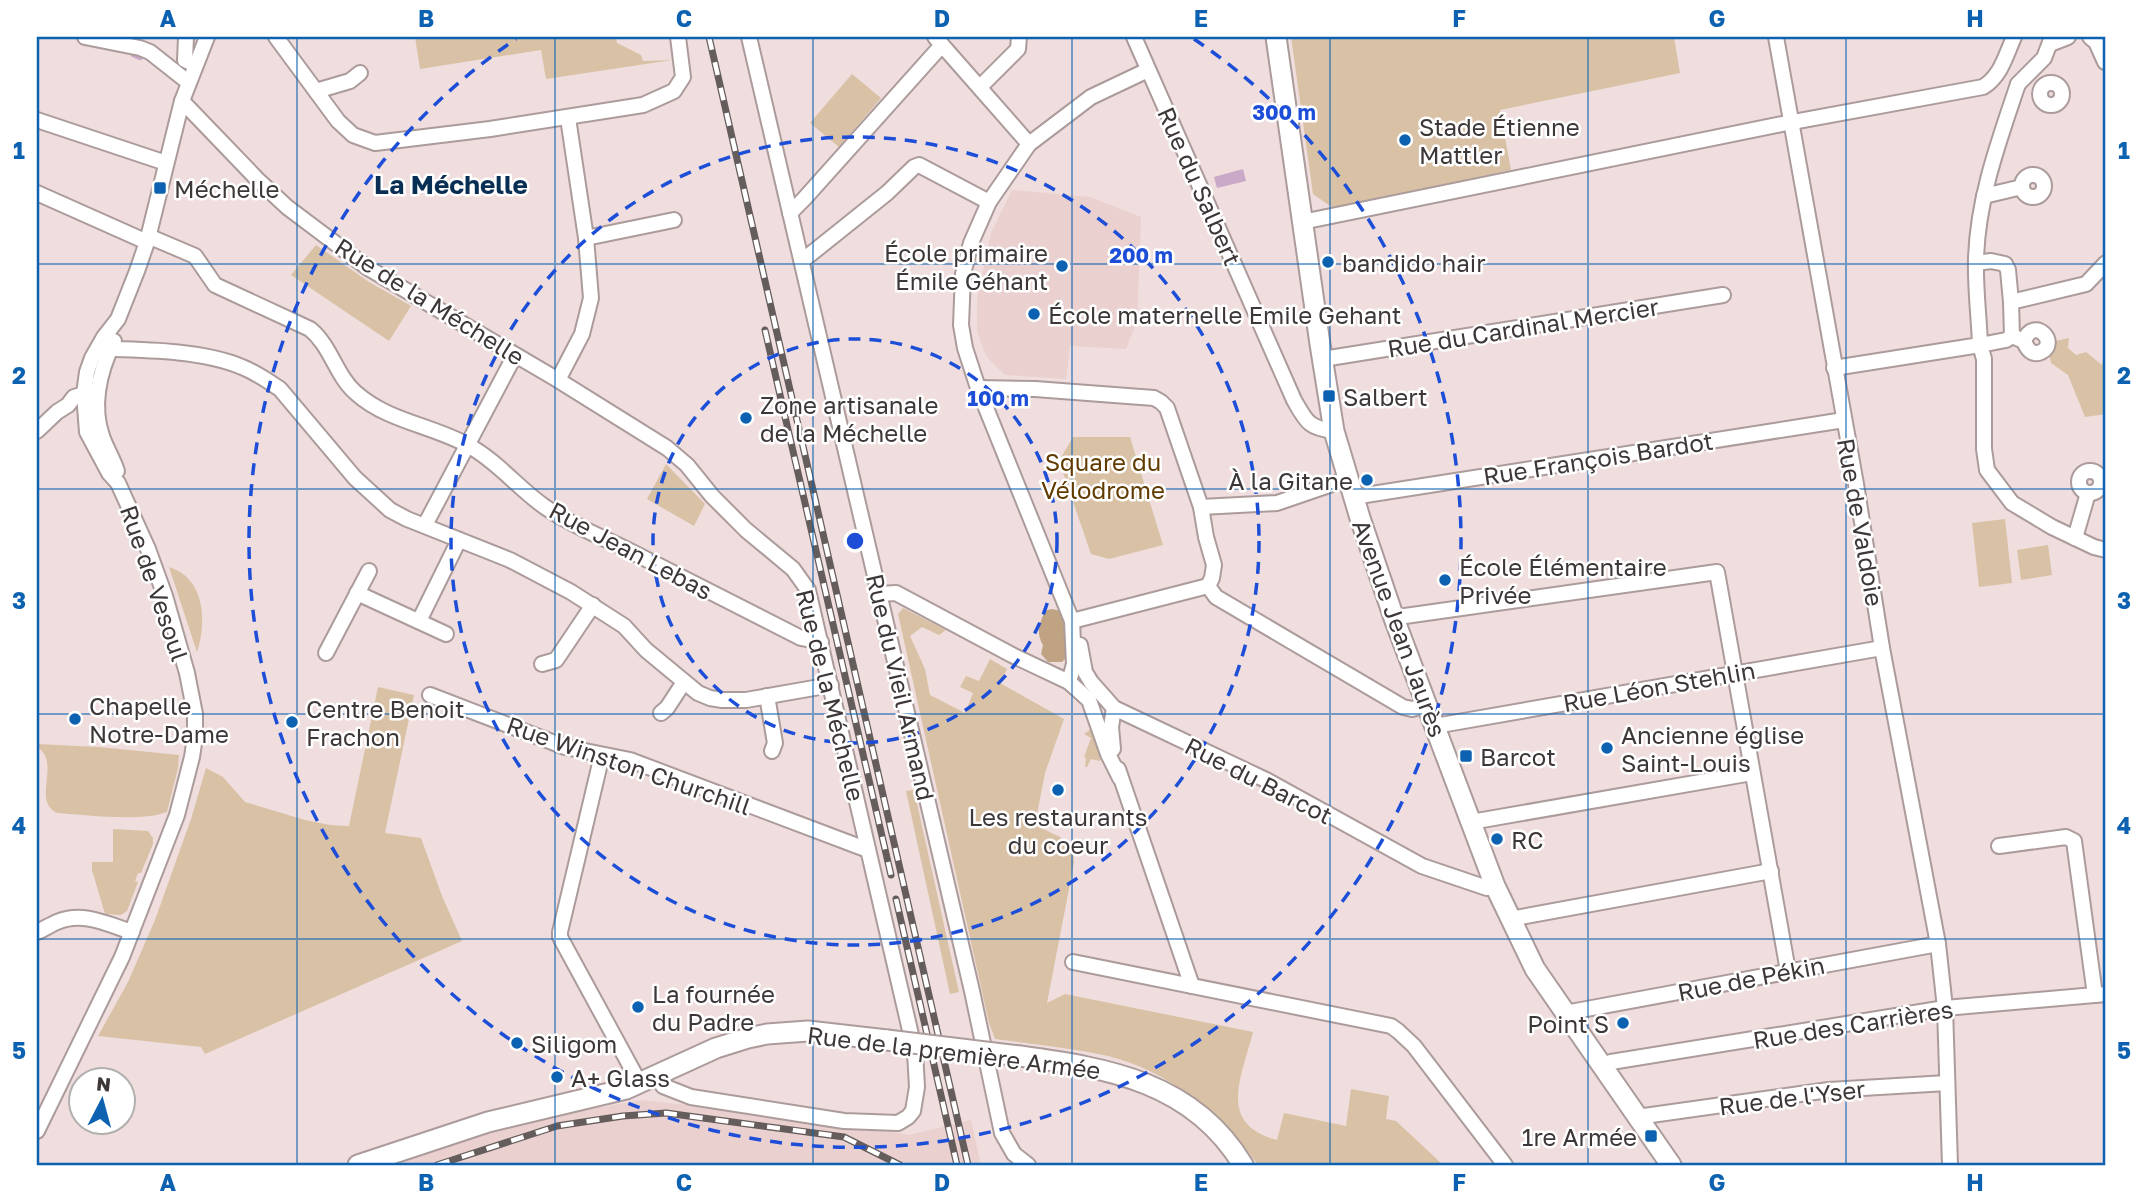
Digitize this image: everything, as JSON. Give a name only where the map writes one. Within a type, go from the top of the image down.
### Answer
[{"type":"main road","name":"Avenue Jean Jaurès","points":[[1276,37],[1334,431],[1350,488],[1395,621],[1494,886],[1535,970],[1671,1165]]},
{"type":"main road","name":"Rue de la première Armée","points":[[358,1165],[488,1122],[626,1089],[716,1048],[767,1034],[808,1031],[1080,1064],[1129,1076],[1180,1099],[1212,1126],[1233,1149],[1243,1165]]},
{"type":"street","points":[[85,37],[150,52],[188,82]]},
{"type":"street","points":[[186,37],[185,60],[195,65]]},
{"type":"street","points":[[37,431],[74,397],[91,394],[89,366],[107,343],[148,239],[182,101],[207,37]]},
{"type":"street","points":[[276,37],[338,121],[353,135],[375,143],[568,118],[643,105],[674,91],[683,77],[678,37]]},
{"type":"street","name":"Rue du Vieil Armand","points":[[749,37],[969,978],[1002,1133],[1014,1154],[1028,1165]]},
{"type":"street","points":[[979,87],[1018,49],[1019,37]]},
{"type":"street","name":"Rue du Salbert","points":[[1133,37],[1294,400],[1307,423],[1318,429],[1334,431]]},
{"type":"street","name":"Rue de Valdoie","points":[[1776,37],[1882,648],[1938,944],[1945,1008],[1950,1165]]},
{"type":"street","points":[[1302,222],[1792,122],[1983,87],[1998,74],[2014,37]]},
{"type":"street","points":[[2068,37],[2051,40],[2044,58],[2022,80],[1993,157],[1983,196],[1976,263],[1980,345],[1984,359],[1984,449],[1987,470],[2012,503],[2075,538],[2106,550]]},
{"type":"street","points":[[2091,37],[2105,62]]},
{"type":"street","points":[[790,213],[938,41],[1029,144]]},
{"type":"street","points":[[1069,682],[1074,664],[1072,621],[978,388],[965,348],[961,325],[963,274],[971,243],[989,202],[1029,144],[1091,97],[1148,70]]},
{"type":"street","points":[[316,91],[350,81],[360,74]]},
{"type":"street","points":[[1998,74],[2040,88]]},
{"type":"street","name":"Rue de la Méchelle","points":[[182,101],[257,179],[287,206],[368,268],[667,448],[687,465],[746,530],[793,569],[808,590],[915,1052],[917,1087],[912,1111],[908,1118],[898,1123],[844,1121],[691,1097],[647,1079]]},
{"type":"street","points":[[558,380],[582,334],[589,312],[591,285],[568,118]]},
{"type":"street","points":[[37,120],[166,163]]},
{"type":"street","points":[[802,261],[919,165],[989,202]]},
{"type":"street","points":[[1983,196],[2022,187]]},
{"type":"street","name":"Rue Jean Lebas","points":[[37,193],[195,256],[215,285],[310,329],[319,337],[355,393],[368,402],[491,458],[545,507],[801,638],[821,642]]},
{"type":"street","points":[[586,238],[674,220]]},
{"type":"street","points":[[1834,368],[2018,339],[2005,264],[1991,261],[1976,263]]},
{"type":"street","points":[[2011,302],[2086,284],[2106,263]]},
{"type":"street","name":"Rue du Cardinal Mercier","points":[[1323,359],[1723,295]]},
{"type":"street","points":[[107,343],[212,359],[243,367],[265,379],[280,389],[367,491],[390,510],[510,560],[593,605],[624,626],[646,650],[698,693],[722,700],[746,700],[831,685]]},
{"type":"street","points":[[425,525],[515,355]]},
{"type":"street","points":[[978,388],[1035,389],[1154,398],[1167,408],[1202,507],[1206,537],[1214,565],[1212,578],[1208,586],[1072,621]]},
{"type":"street","name":"Rue de Vesoul","points":[[37,1131],[132,932],[167,844],[186,786],[195,737],[195,713],[187,673],[165,596],[148,549],[118,483],[117,470],[100,433],[91,394]]},
{"type":"street","name":"Rue François Bardot","points":[[1202,507],[1277,503],[1350,488],[1844,420]]},
{"type":"street","points":[[2075,538],[2088,494]]},
{"type":"street","points":[[419,621],[459,540]]},
{"type":"street","points":[[326,653],[369,571]]},
{"type":"street","points":[[1395,621],[1405,616],[1717,572],[1788,971]]},
{"type":"street","points":[[1208,586],[1216,597],[1403,707],[1412,709],[1427,705]]},
{"type":"street","points":[[357,593],[446,634]]},
{"type":"street","points":[[880,594],[896,593],[1069,682],[1089,700],[1108,754],[1120,778]]},
{"type":"street","points":[[542,664],[556,660],[593,605]]},
{"type":"street","name":"Rue du Barcot","points":[[1072,621],[1077,630],[1088,677],[1114,708],[1266,780],[1422,866],[1487,888],[1494,886]]},
{"type":"street","name":"Rue Léon Stehlin","points":[[1435,726],[1882,648]]},
{"type":"street","points":[[1069,682],[1082,676],[1088,677]]},
{"type":"street","points":[[661,713],[684,682]]},
{"type":"street","name":"Rue Winston Churchill","points":[[430,695],[565,747],[630,760],[868,850]]},
{"type":"street","points":[[767,696],[775,743],[772,751]]},
{"type":"street","points":[[1094,711],[1103,704],[1114,708],[1111,735],[1120,778],[1192,986]]},
{"type":"street","points":[[602,755],[560,932],[578,970],[647,1079]]},
{"type":"street","points":[[1471,822],[1752,773]]},
{"type":"street","points":[[1999,846],[2066,837],[2074,841],[2101,995]]},
{"type":"street","points":[[1510,919],[1771,871]]},
{"type":"street","points":[[37,932],[56,922],[76,918],[91,918],[132,932]]},
{"type":"street","name":"Rue de Pékin","points":[[1565,1013],[1938,944]]},
{"type":"street","points":[[1073,961],[1391,1026],[1414,1046],[1505,1165]]},
{"type":"street","name":"Rue des Carrières","points":[[1602,1065],[1945,1008],[2101,995]]},
{"type":"street","name":"Rue de l'Yser","points":[[1637,1117],[1829,1090],[1947,1083]]},
{"type":"shaded area","points":[[1243,169],[1246,181],[1217,188],[1214,177]]},
{"type":"shaded area","name":"École primaire Émile Géhant","points":[[1012,190],[1090,197],[1141,217],[1137,321],[1126,349],[1070,346],[1066,379],[1005,375],[987,357],[977,332],[977,300],[991,233]]},
{"type":"shaded area","points":[[1045,611],[1062,611],[1068,635],[1069,655],[1062,662],[1048,662],[1041,654],[1043,645],[1039,632],[1040,624]]},
{"type":"shaded area","points":[[641,1100],[828,1120],[909,1135],[971,1120],[981,1165],[386,1165],[541,1118]]},
{"type":"green space","points":[[415,37],[616,37],[617,43],[641,55],[643,61],[672,60],[546,79],[541,50],[420,69]]},
{"type":"green space","name":"Stade Étienne Mattler","points":[[1291,37],[1674,37],[1680,73],[1500,110],[1511,170],[1333,208],[1313,194]]},
{"type":"green space","points":[[852,74],[881,98],[839,147],[810,123]]},
{"type":"green space","points":[[316,245],[369,282],[411,306],[389,341],[291,275]]},
{"type":"green space","points":[[2069,338],[2068,348],[2076,355],[2086,352],[2102,365],[2106,344],[2106,414],[2085,417],[2068,375],[2051,363],[2051,342]]},
{"type":"green space","name":"Square du Vélodrome","points":[[1073,437],[1130,437],[1163,545],[1109,559],[1091,554],[1059,461]]},
{"type":"green space","points":[[666,464],[705,504],[694,526],[647,499]]},
{"type":"green space","points":[[2005,519],[2012,583],[1979,587],[1972,523]]},
{"type":"green space","points":[[2048,545],[2052,575],[2021,580],[2017,550]]},
{"type":"green space","points":[[169,567],[190,581],[200,602],[202,628],[197,652]]},
{"type":"green space","points":[[903,608],[946,630],[939,635],[922,627],[910,636],[925,669],[930,695],[965,713],[973,693],[960,687],[966,676],[979,681],[990,659],[1007,669],[1000,683],[1064,719],[1045,773],[1035,825],[1060,837],[1073,849],[1074,863],[1047,1003],[1065,994],[1253,1032],[1238,1096],[1246,1123],[1258,1133],[1277,1140],[1284,1113],[1346,1126],[1351,1089],[1389,1096],[1386,1119],[1396,1121],[1441,1165],[1258,1165],[1211,1112],[1193,1097],[1152,1072],[1108,1056],[995,1039],[989,1023],[898,614]]},
{"type":"green space","points":[[378,687],[414,695],[385,833],[421,838],[462,941],[205,1054],[201,1047],[98,1036],[128,982],[155,920],[206,768],[223,777],[245,802],[305,820],[349,826]]},
{"type":"green space","points":[[1091,729],[1101,758],[1100,761],[1091,759],[1085,767],[1084,757],[1091,738],[1084,734]]},
{"type":"green space","points":[[37,744],[179,755],[167,812],[143,817],[57,813],[46,800],[47,762]]},
{"type":"green space","points":[[914,790],[959,992],[950,994],[906,791]]},
{"type":"green space","points":[[113,829],[148,831],[153,838],[141,873],[138,873],[135,881],[138,882],[127,911],[121,915],[105,914],[92,870],[92,862],[113,862]]},
{"type":"waterway","points":[[133,55],[140,58]]},
{"type":"railway","points":[[709,37],[968,1165]]},
{"type":"railway","points":[[765,330],[891,875]]},
{"type":"railway","points":[[896,899],[957,1165]]},
{"type":"railway","points":[[437,1165],[557,1126],[623,1116],[666,1113],[844,1137],[900,1165]]},
{"type":"place","name":"Stade Étienne Mattler","points":[[1405,140]]},
{"type":"place","name":"Méchelle","points":[[160,188]]},
{"type":"place","name":"bandido hair","points":[[1328,262]]},
{"type":"place","name":"École primaire Émile Géhant","points":[[1062,266]]},
{"type":"place","name":"École maternelle Emile Gehant","points":[[1034,314]]},
{"type":"place","name":"Salbert","points":[[1329,396]]},
{"type":"place","name":"Zone artisanale de la Méchelle","points":[[746,418]]},
{"type":"place","name":"À la Gitane","points":[[1367,480]]},
{"type":"place","name":"École Élémentaire Privée","points":[[1445,580]]},
{"type":"place","name":"Chapelle Notre-Dame","points":[[75,719]]},
{"type":"place","name":"Centre Benoit Frachon","points":[[292,722]]},
{"type":"place","name":"Ancienne église Saint-Louis","points":[[1607,748]]},
{"type":"place","name":"Barcot","points":[[1466,756]]},
{"type":"place","name":"Les restaurants du coeur","points":[[1058,790]]},
{"type":"place","name":"RC","points":[[1497,839]]},
{"type":"place","name":"La fournée du Padre","points":[[638,1007]]},
{"type":"place","name":"Point S","points":[[1623,1023]]},
{"type":"place","name":"Siligom","points":[[517,1043]]},
{"type":"place","name":"A+ Glass","points":[[557,1077]]},
{"type":"place","name":"1re Armée","points":[[1651,1136]]},
{"type":"district","name":"La Méchelle","points":[[451,184]]}]
